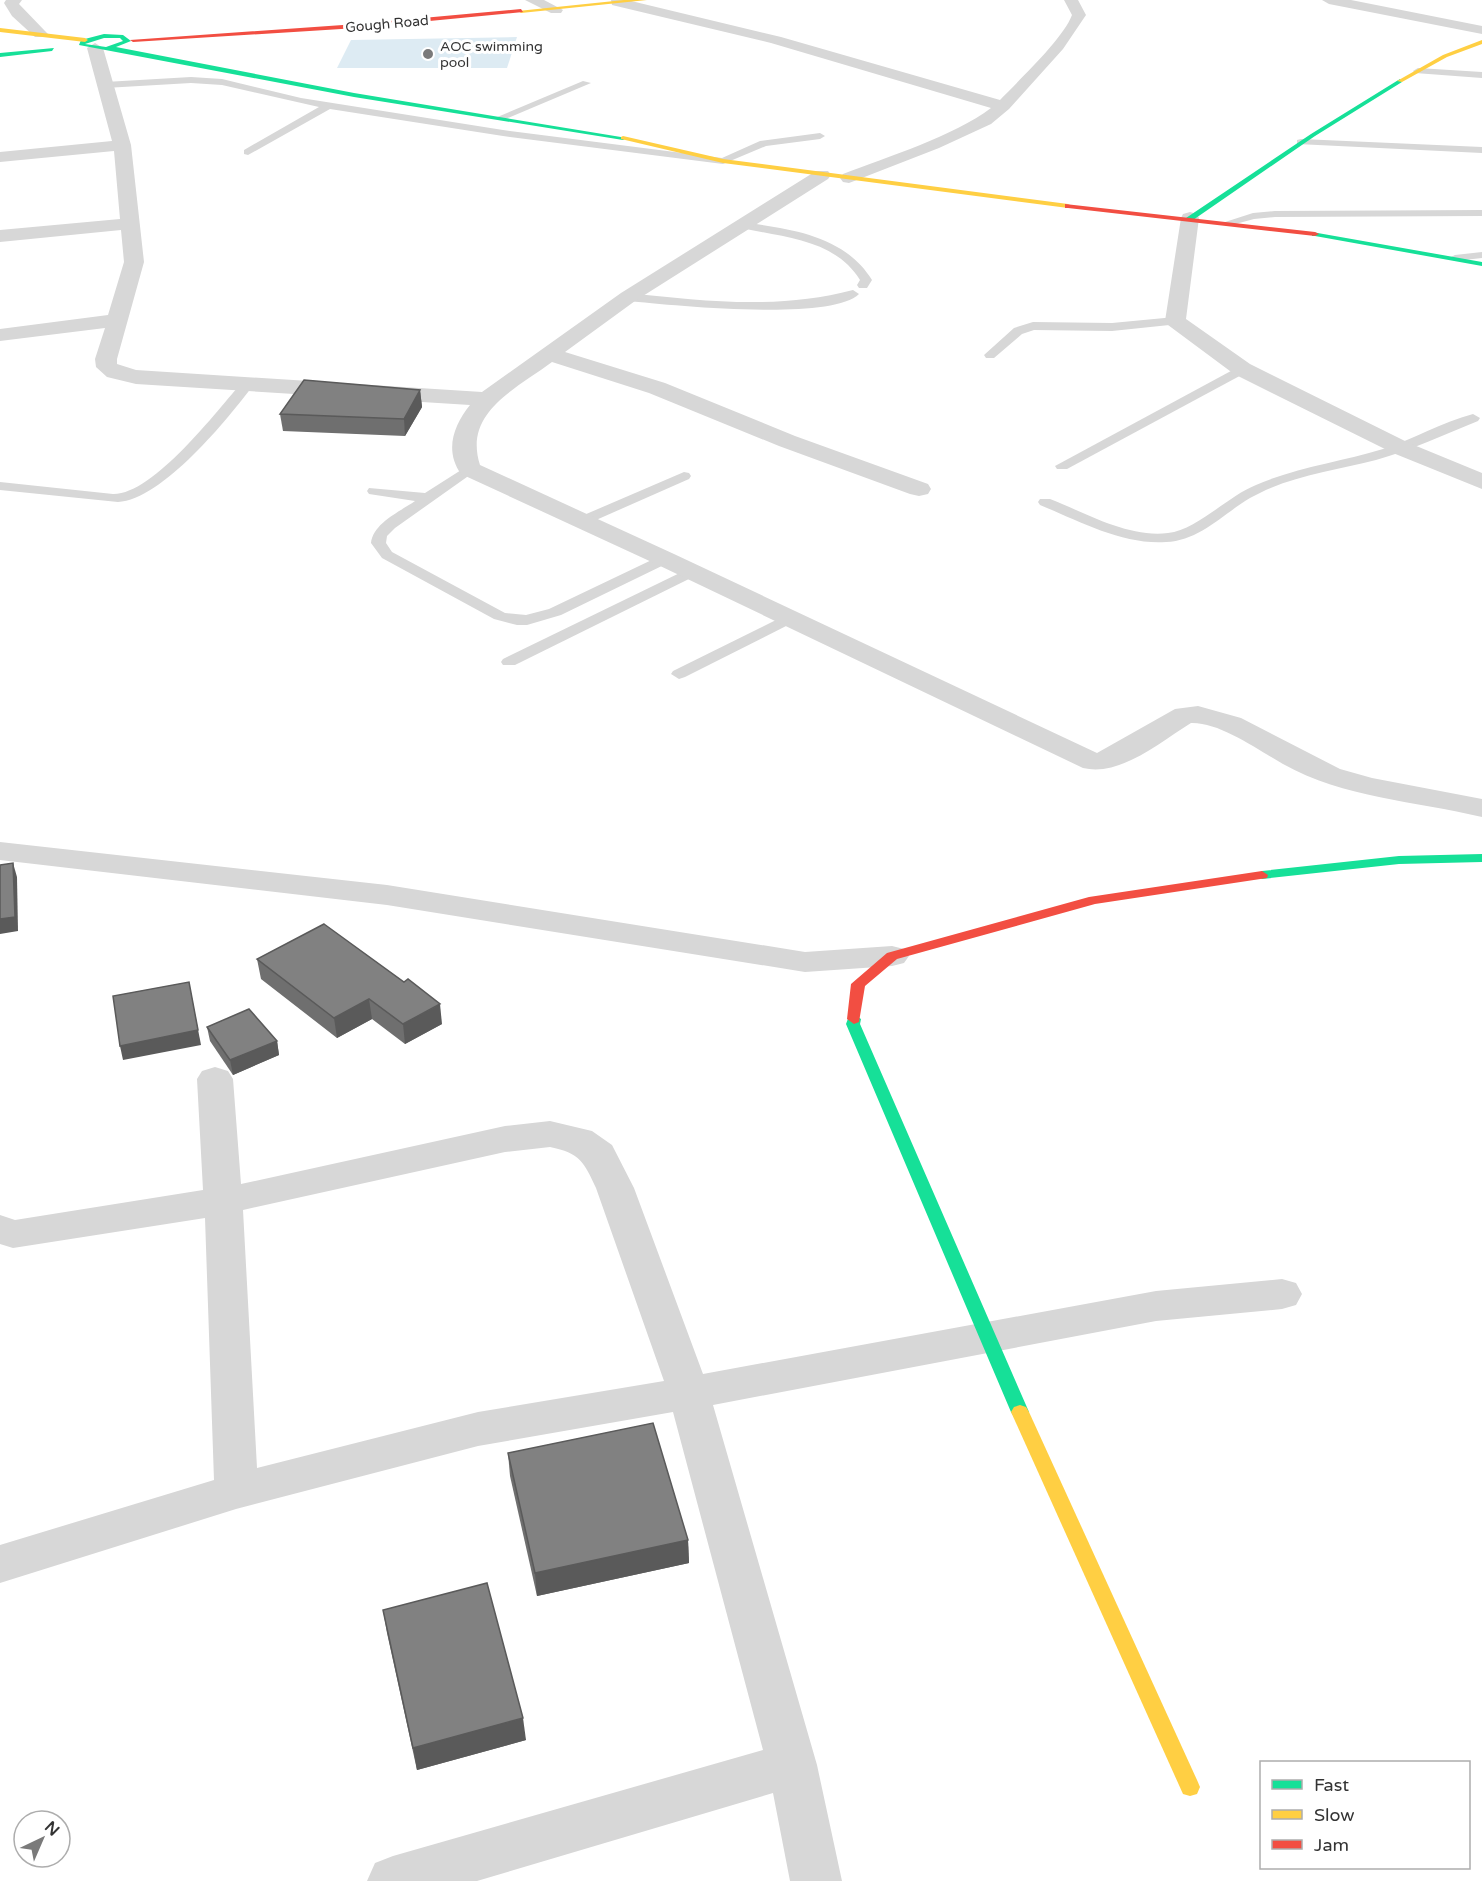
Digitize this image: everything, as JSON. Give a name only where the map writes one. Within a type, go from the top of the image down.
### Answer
[{"type":"street","points":[[15,0],[11,3],[17,13],[40,34]]},
{"type":"street","points":[[532,0],[556,10]]},
{"type":"street","name":"Gough Road","points":[[128,40],[299,31],[556,10],[644,0]]},
{"type":"street","points":[[849,178],[965,131],[985,120],[1003,106],[1058,46],[1077,21],[1079,15],[1071,0]]},
{"type":"street","points":[[1329,0],[1482,30]]},
{"type":"street","points":[[617,3],[776,40],[1003,106]]},
{"type":"street","points":[[0,30],[40,34],[354,95],[622,138],[723,161],[1023,201],[1306,232],[1482,264]]},
{"type":"street","points":[[0,55],[93,45],[123,45],[128,40],[124,37],[109,35],[93,45]]},
{"type":"street","points":[[1482,42],[1446,55],[1418,71],[1301,142],[1190,218],[1175,321],[1242,369],[1401,448],[1482,482]]},
{"type":"street","points":[[93,45],[122,145],[134,262],[106,359],[108,367],[115,372],[161,379],[487,399]]},
{"type":"street","points":[[999,82],[1023,82]]},
{"type":"street","points":[[928,84],[976,83]]},
{"type":"street","points":[[0,157],[122,145]]},
{"type":"street","points":[[781,168],[786,176],[787,196]]},
{"type":"street","points":[[822,175],[628,297],[487,399],[468,421],[462,435],[469,469],[665,559],[1093,762],[1108,761],[1185,716],[1196,713],[1225,722],[1330,777],[1358,785],[1482,808]]},
{"type":"street","points":[[0,236],[130,224]]},
{"type":"street","points":[[0,335],[118,320]]},
{"type":"street","points":[[548,354],[667,392],[787,441],[919,489]]},
{"type":"street","points":[[0,850],[387,895],[805,962],[892,956],[1094,900],[1162,888],[1318,867],[1438,857],[1482,858]]},
{"type":"street","points":[[892,956],[858,984],[853,1024],[986,1338],[1190,1787]]},
{"type":"street","points":[[214,1079],[223,1201],[236,1491]]},
{"type":"street","points":[[0,1230],[13,1234],[223,1201],[505,1139],[550,1134],[579,1140],[599,1154],[615,1188],[689,1393],[792,1765],[816,1881]]},
{"type":"street","points":[[0,1564],[236,1491],[478,1429],[689,1393],[1156,1306],[1282,1294]]},
{"type":"street","points":[[393,1881],[792,1765]]},
{"type":"lane","points":[[1418,71],[1482,75]]},
{"type":"lane","points":[[105,85],[215,81],[329,105],[546,140],[723,161],[764,143],[820,136]]},
{"type":"lane","points":[[500,118],[586,83]]},
{"type":"lane","points":[[248,152],[329,105]]},
{"type":"lane","points":[[1301,142],[1482,150]]},
{"type":"lane","points":[[1228,223],[1253,216],[1275,214],[1482,213]]},
{"type":"lane","points":[[742,225],[803,237],[837,250],[862,271],[866,280],[863,285]]},
{"type":"lane","points":[[1455,258],[1482,255]]},
{"type":"lane","points":[[628,297],[746,306],[819,303],[853,294]]},
{"type":"lane","points":[[990,355],[1018,331],[1034,326],[1112,327],[1175,321]]},
{"type":"lane","points":[[1062,466],[1242,369]]},
{"type":"lane","points":[[0,486],[126,498],[136,494],[154,482],[177,461],[248,384]]},
{"type":"lane","points":[[1045,502],[1116,529],[1143,536],[1169,538],[1213,517],[1246,495],[1276,482],[1311,470],[1401,448],[1473,418]]},
{"type":"lane","points":[[469,469],[379,534],[376,540],[379,548],[387,555],[500,616],[527,620],[555,612],[665,559]]},
{"type":"lane","points":[[582,521],[684,476]]},
{"type":"lane","points":[[374,491],[429,498]]},
{"type":"lane","points":[[509,662],[692,572]]},
{"type":"lane","points":[[679,674],[788,619]]},
{"type":"shaded area","name":"AOC swimming pool","points":[[517,37],[507,68],[337,68],[351,40]]},
{"type":"building","points":[[304,380],[420,390],[404,419],[280,414]]},
{"type":"building","points":[[13,863],[15,917],[0,919],[0,865]]},
{"type":"building","points":[[324,924],[404,982],[408,979],[440,1004],[403,1024],[369,999],[334,1018],[257,959]]},
{"type":"building","points":[[189,982],[198,1030],[120,1046],[113,996]]},
{"type":"building","points":[[249,1009],[277,1041],[230,1060],[207,1027]]},
{"type":"building","points":[[653,1423],[688,1540],[535,1573],[508,1453]]},
{"type":"building","points":[[487,1583],[523,1718],[413,1748],[383,1610]]},
{"type":"traffic: fast","points":[[104,36],[121,36],[128,41],[106,49],[82,45],[83,41],[104,36]]},
{"type":"traffic: fast","points":[[109,48],[354,95],[623,138]]},
{"type":"traffic: fast","points":[[0,55],[52,49]]},
{"type":"traffic: fast","points":[[1190,218],[1313,135],[1400,81]]},
{"type":"traffic: fast","points":[[1315,234],[1482,264]]},
{"type":"traffic: fast","points":[[1262,875],[1399,860],[1482,858]]},
{"type":"traffic: fast","points":[[854,1019],[853,1024],[1020,1412]]},
{"type":"traffic: slow","points":[[521,11],[644,0]]},
{"type":"traffic: slow","points":[[0,30],[85,40]]},
{"type":"traffic: slow","points":[[1400,81],[1445,56],[1482,42]]},
{"type":"traffic: slow","points":[[623,138],[723,161],[1068,206]]},
{"type":"traffic: slow","points":[[1020,1412],[1190,1787]]},
{"type":"traffic: jam","points":[[133,40],[357,26],[521,11]]},
{"type":"traffic: jam","points":[[1068,206],[1315,234]]},
{"type":"traffic: jam","points":[[854,1019],[858,984],[892,956],[1094,900],[1262,875]]},
{"type":"place","name":"AOC swimming pool","points":[[428,54]]}]
